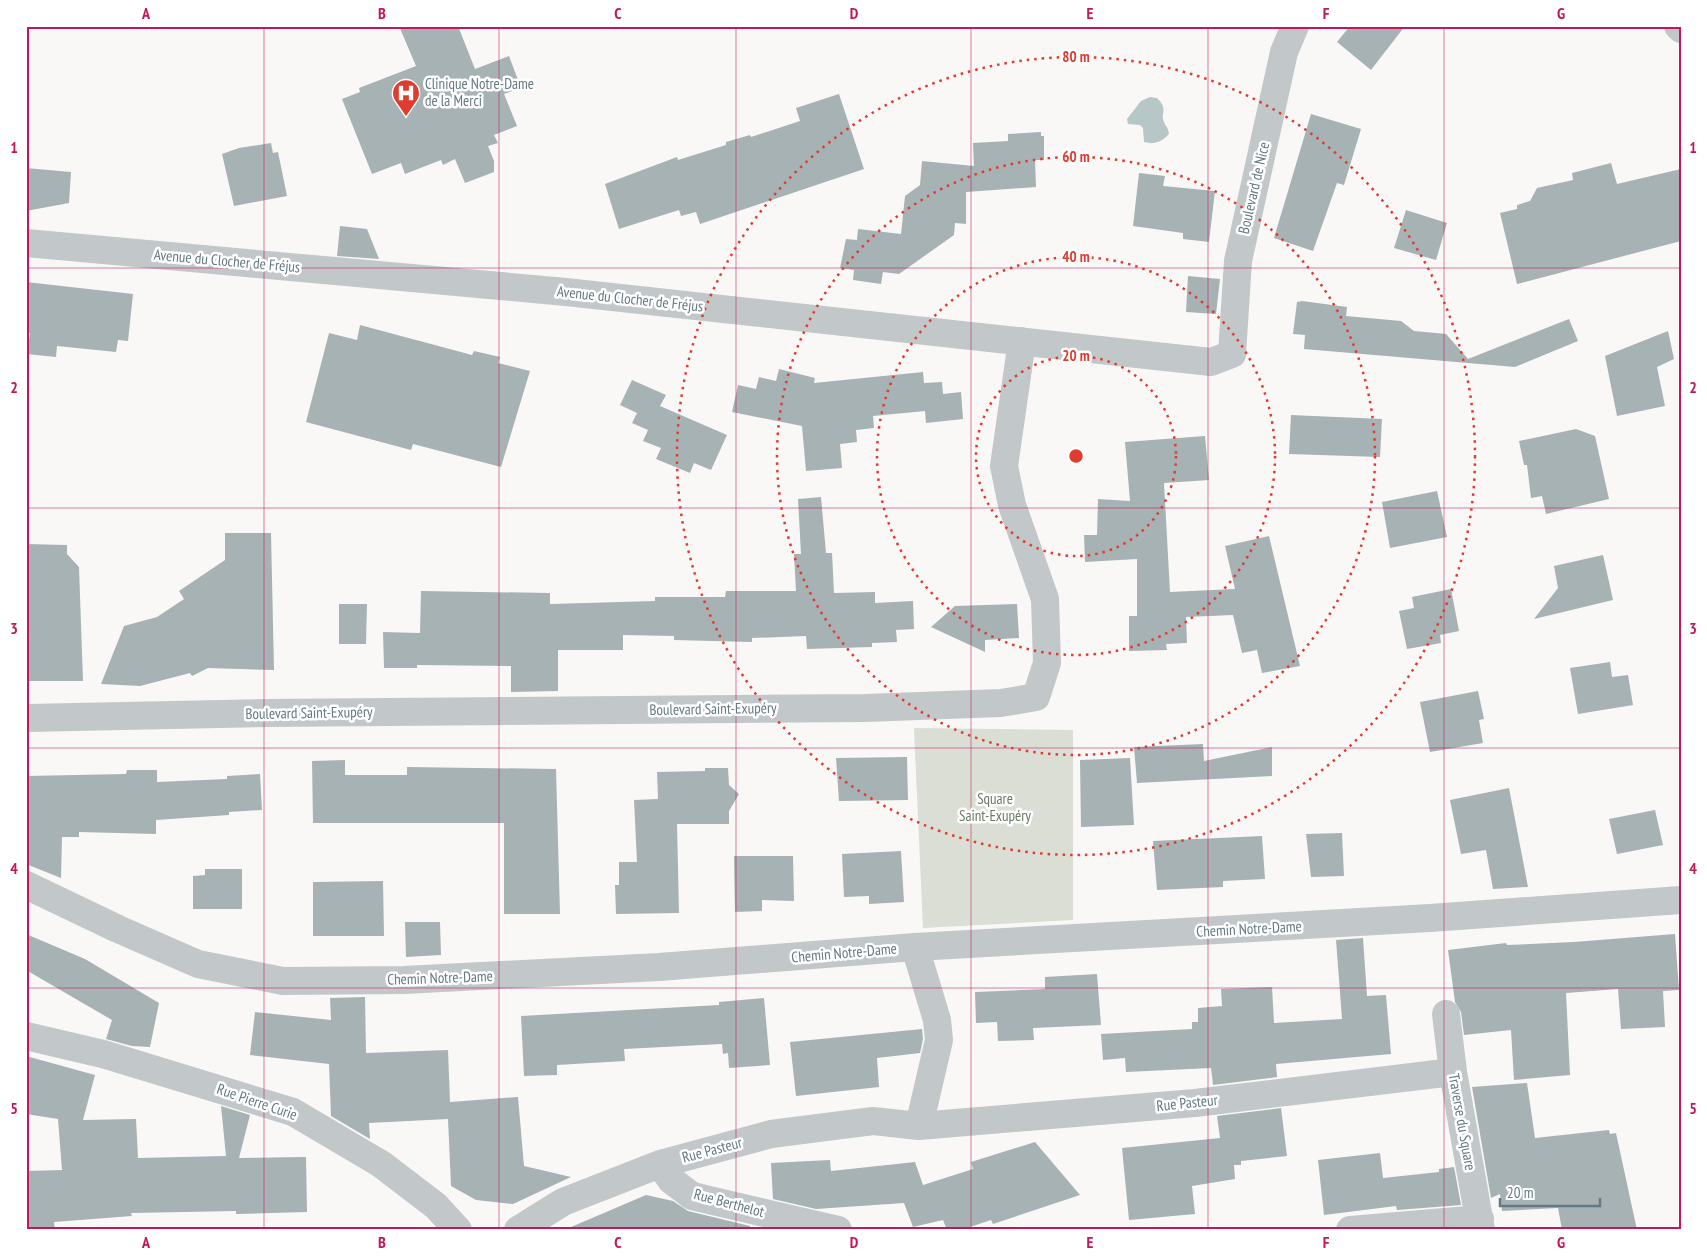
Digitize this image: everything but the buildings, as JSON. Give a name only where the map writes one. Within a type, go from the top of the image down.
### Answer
[{"type":"street","name":"Boulevard de Nice","points":[[1232,354],[1238,261],[1284,52],[1295,26]]},
{"type":"street","name":"Avenue du Clocher de Fréjus","points":[[26,243],[566,292],[1211,362],[1232,354]]},
{"type":"street","name":"Boulevard Saint-Exupéry","points":[[26,718],[277,713],[865,708],[1001,703],[1036,697],[1047,663],[1045,599],[1012,505],[1004,466],[1022,342]]},
{"type":"street","name":"Chemin Notre-Dame","points":[[26,884],[118,929],[198,964],[283,981],[404,980],[659,968],[915,947],[1430,918],[1681,900]]},
{"type":"street","points":[[915,947],[937,1020],[939,1040],[919,1126]]},
{"type":"street","name":"Traverse du Square","points":[[1446,1014],[1453,1072],[1480,1224]]},
{"type":"street","name":"Rue Pierre Curie","points":[[26,1036],[103,1054],[293,1112],[381,1164],[436,1206],[458,1230]]},
{"type":"street","name":"Rue Pasteur","points":[[518,1230],[564,1202],[660,1164],[771,1134],[873,1121],[919,1126],[1194,1102],[1453,1072]]},
{"type":"street","name":"Rue Berthelot","points":[[660,1164],[671,1180],[692,1196],[838,1230]]},
{"type":"street","points":[[1350,1230],[1480,1224]]},
{"type":"green space","name":"Square Saint-Exupéry","points":[[914,728],[1073,730],[1073,920],[923,928]]},
{"type":"shaded area","points":[[1150,97],[1157,98],[1161,102],[1163,106],[1163,119],[1169,134],[1161,141],[1154,143],[1144,142],[1143,128],[1140,125],[1128,124],[1127,119],[1141,101]]},
{"type":"place","name":"Clinique Notre-Dame de la Merci","points":[[406,117]]}]
